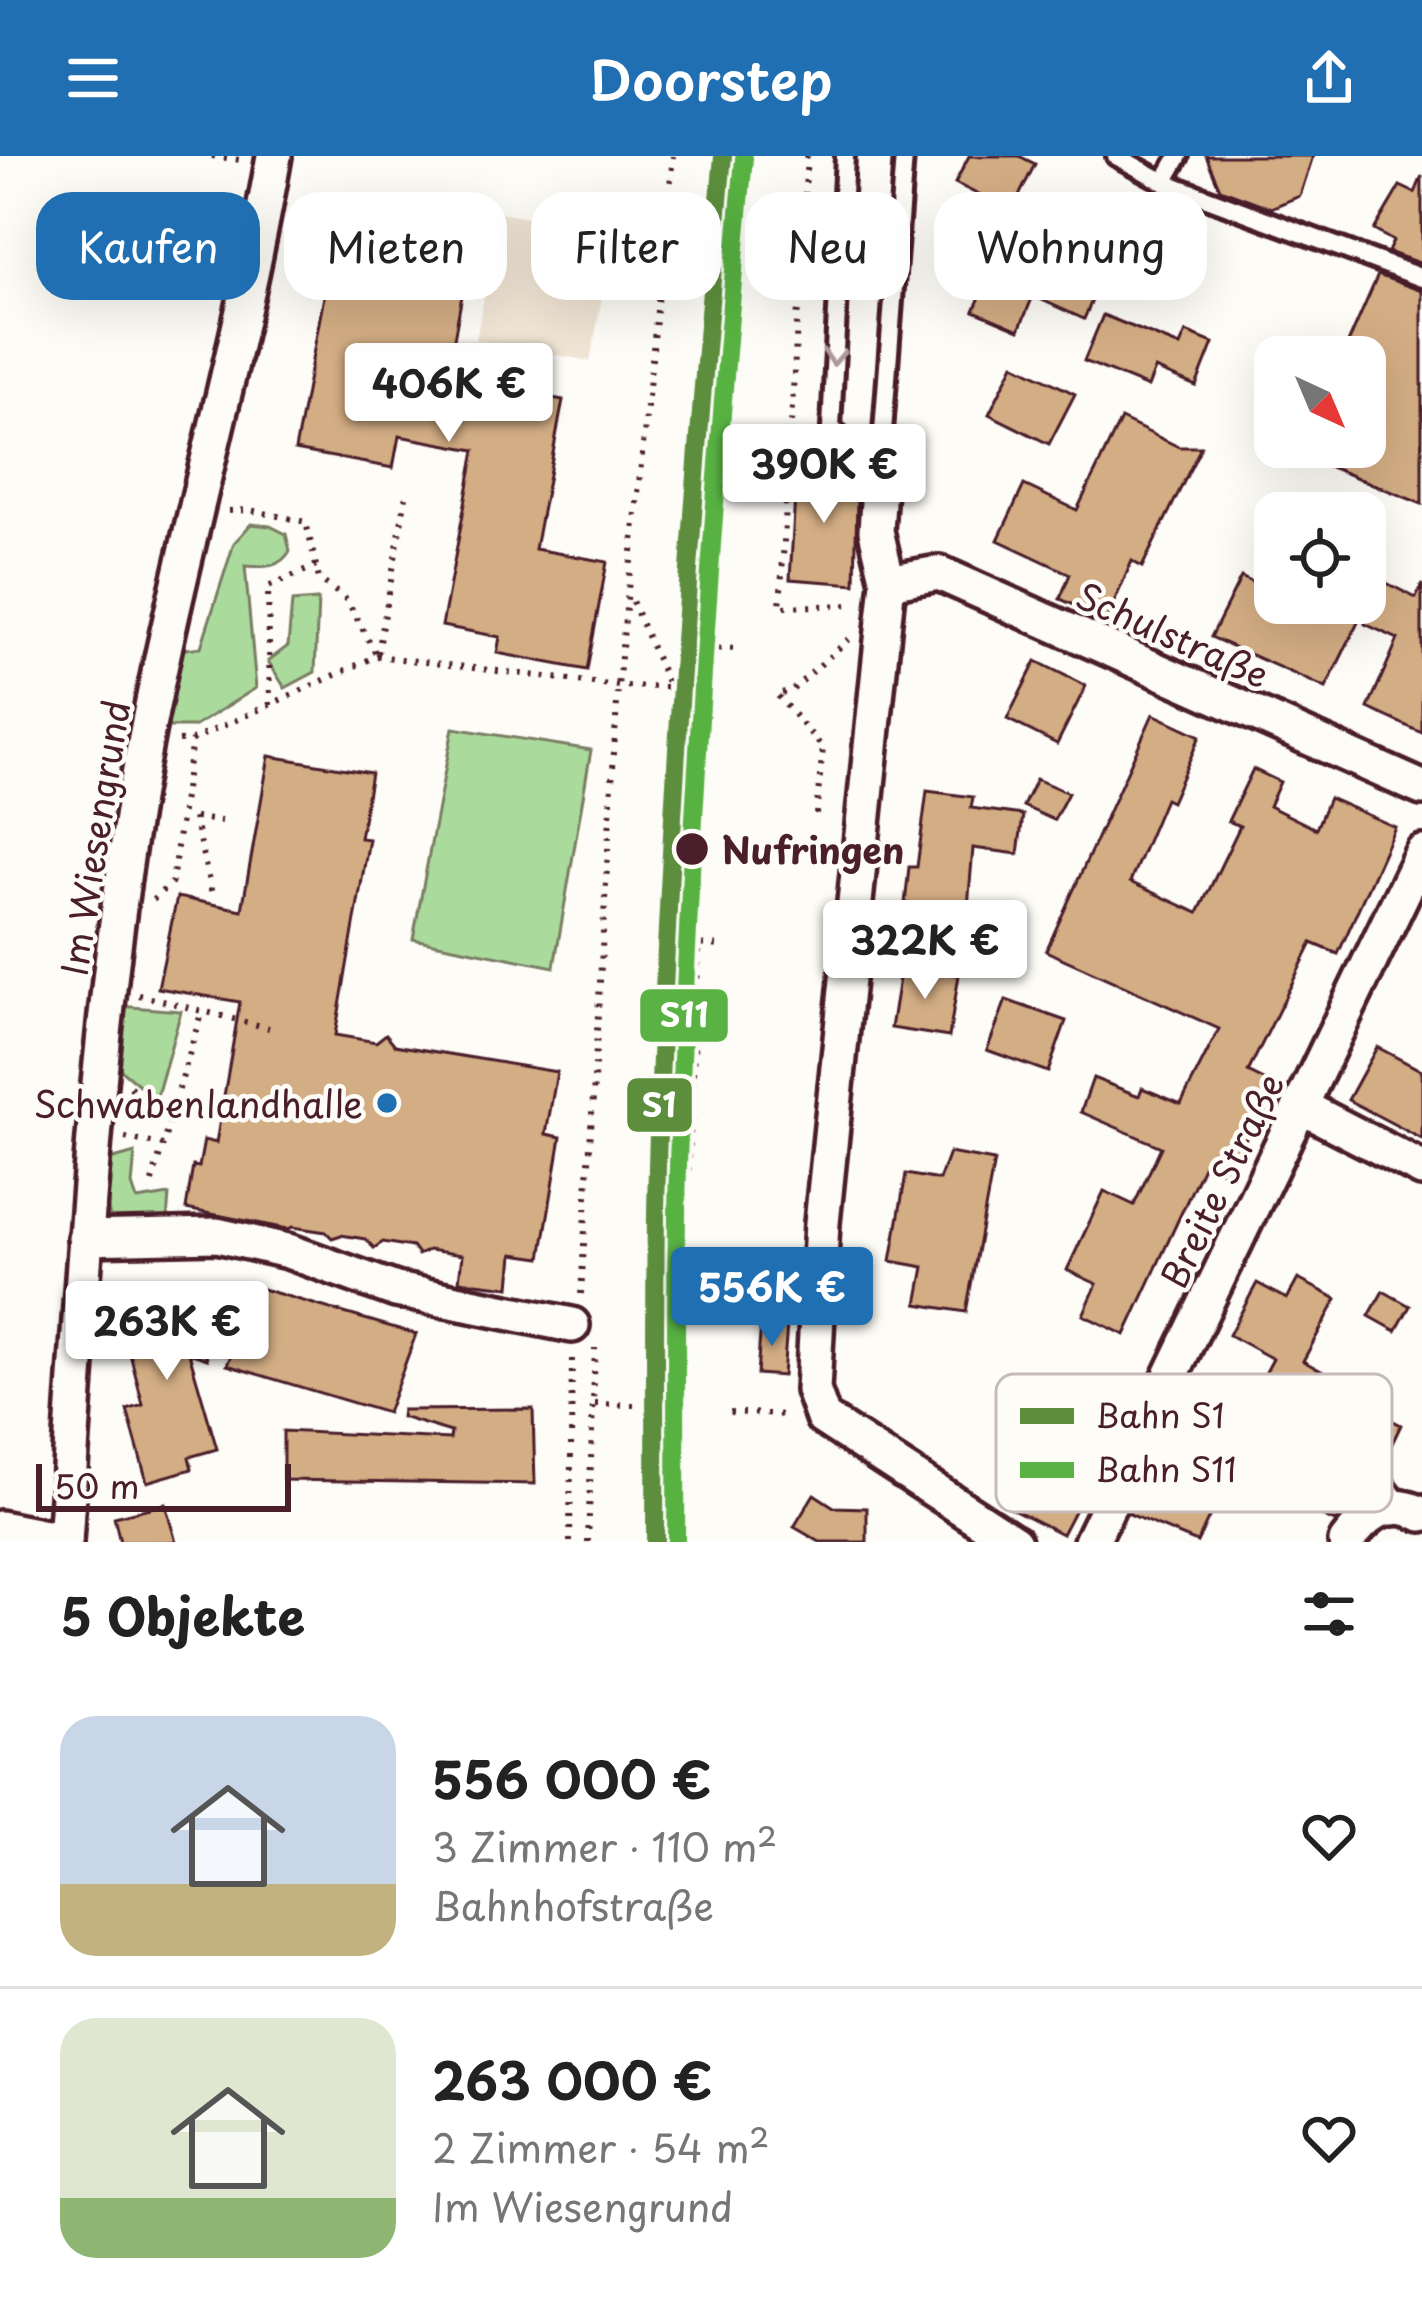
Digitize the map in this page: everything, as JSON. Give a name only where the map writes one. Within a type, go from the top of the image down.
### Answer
[{"type":"street","name":"Im Wiesengrund","points":[[65,1541],[85,1238],[116,935],[171,607],[274,156]]},
{"type":"street","points":[[870,455],[887,594],[822,1223],[813,1390],[823,1418],[1014,1542]]},
{"type":"street","name":"Schulstraße","points":[[887,594],[939,573],[1422,788]]},
{"type":"street","name":"Breite Straße","points":[[1172,1374],[1422,853]]},
{"type":"street","points":[[1300,1106],[1422,1169]]},
{"type":"street","points":[[85,1238],[217,1234],[288,1251],[396,1290],[572,1325]]},
{"type":"street","name":"Breite Straße","points":[[1091,1542],[1105,1512]]},
{"type":"street","points":[[1346,1542],[1369,1513],[1388,1512]]},
{"type":"street","points":[[0,1528],[65,1541]]},
{"type":"lane","points":[[844,156],[831,428],[870,455],[904,156]]},
{"type":"lane","points":[[1115,156],[1163,182],[1422,278]]},
{"type":"lane","points":[[1163,182],[1178,156]]},
{"type":"path","points":[[584,1282],[618,686],[673,156]]},
{"type":"path","points":[[807,156],[780,607],[887,594]]},
{"type":"path","points":[[377,656],[406,497]]},
{"type":"path","points":[[194,512],[250,510],[307,522],[319,579],[347,600],[377,656]]},
{"type":"path","points":[[270,706],[268,587],[316,566]]},
{"type":"path","points":[[146,742],[192,740],[377,656],[618,686],[669,687],[628,592]]},
{"type":"path","points":[[816,814],[823,748],[776,694],[791,691],[848,639]]},
{"type":"path","points":[[694,648],[739,650]]},
{"type":"path","points":[[116,935],[172,882],[192,740]]},
{"type":"path","points":[[182,817],[221,820]]},
{"type":"path","points":[[194,818],[212,894]]},
{"type":"path","points":[[678,944],[723,946]]},
{"type":"path","points":[[678,1398],[699,944]]},
{"type":"path","points":[[110,987],[269,1028]]},
{"type":"path","points":[[152,1182],[202,1010]]},
{"type":"path","points":[[102,1070],[172,1114]]},
{"type":"path","points":[[570,1542],[572,1325]]},
{"type":"path","points":[[588,1542],[596,1404],[635,1406]]},
{"type":"path","points":[[730,1412],[823,1418]]},
{"type":"shaded area","points":[[507,214],[531,219],[531,300],[602,300],[590,361],[476,340],[484,300],[507,300]]},
{"type":"green space","points":[[251,524],[286,534],[290,551],[276,564],[245,566],[256,688],[194,727],[165,727],[178,650],[201,647],[234,543]]},
{"type":"green space","points":[[318,600],[315,672],[285,688],[268,661],[288,646],[292,602]]},
{"type":"green space","points":[[453,728],[591,750],[554,967],[413,939]]},
{"type":"green space","points":[[119,1006],[181,1011],[156,1099],[114,1064]]},
{"type":"green space","points":[[135,1153],[132,1185],[137,1200],[169,1195],[167,1220],[111,1221],[105,1197],[110,1160]]},
{"type":"building","points":[[969,156],[1019,156],[1035,164],[1021,192],[973,192],[955,183]]},
{"type":"building","points":[[1206,156],[1313,156],[1300,196],[1271,208],[1220,189]]},
{"type":"building","points":[[1422,176],[1422,264],[1388,252],[1393,241],[1374,230],[1400,186],[1415,193]]},
{"type":"building","points":[[1378,275],[1422,291],[1422,504],[1333,468],[1386,468],[1386,336],[1351,336]]},
{"type":"building","points":[[323,300],[461,300],[444,393],[500,403],[503,389],[563,400],[535,549],[607,562],[587,670],[497,653],[500,637],[442,626],[475,450],[399,436],[393,468],[295,450]]},
{"type":"building","points":[[979,300],[1031,300],[1019,330],[974,311]]},
{"type":"building","points":[[1042,300],[1092,300],[1084,319]]},
{"type":"building","points":[[1103,315],[1180,346],[1186,332],[1213,343],[1196,386],[1155,369],[1148,387],[1084,361]]},
{"type":"building","points":[[1014,364],[1075,394],[1049,444],[989,414]]},
{"type":"building","points":[[1121,419],[1179,447],[1201,447],[1142,567],[1132,561],[1107,619],[1060,599],[1070,574],[998,540],[1024,485],[1077,510]]},
{"type":"building","points":[[797,462],[846,465],[844,496],[857,497],[855,584],[790,579]]},
{"type":"building","points":[[1241,577],[1254,584],[1254,624],[1357,624],[1326,688],[1211,637]]},
{"type":"building","points":[[1386,583],[1416,598],[1422,584],[1422,733],[1368,708],[1398,639],[1365,624],[1386,624]]},
{"type":"building","points":[[1036,661],[1086,686],[1057,744],[1007,719]]},
{"type":"building","points":[[1153,714],[1200,736],[1171,802],[1165,799],[1130,882],[1198,913],[1240,826],[1228,821],[1253,769],[1280,782],[1269,806],[1316,829],[1329,798],[1395,827],[1338,954],[1312,943],[1248,1072],[1278,1087],[1255,1131],[1250,1128],[1231,1175],[1204,1164],[1125,1335],[1083,1315],[1097,1284],[1067,1270],[1104,1191],[1134,1205],[1161,1147],[1081,1112],[1093,1078],[1139,1096],[1142,1088],[1181,1104],[1219,1029],[1046,951]]},
{"type":"building","name":"Schwabenlandhalle","points":[[269,756],[371,773],[360,838],[369,839],[335,1035],[376,1042],[386,1034],[395,1045],[557,1072],[546,1134],[561,1137],[541,1258],[513,1254],[510,1287],[459,1281],[462,1255],[429,1250],[418,1255],[412,1247],[383,1242],[374,1248],[365,1239],[332,1238],[326,1232],[186,1209],[193,1166],[199,1167],[204,1140],[216,1143],[240,1002],[158,988],[177,897],[242,910]]},
{"type":"building","points":[[1036,779],[1068,793],[1054,820],[1023,806]]},
{"type":"building","points":[[927,791],[973,797],[971,808],[1023,815],[1018,854],[973,848],[967,919],[904,913],[909,867],[917,867]]},
{"type":"building","points":[[901,966],[959,975],[949,1037],[891,1028]]},
{"type":"building","points":[[1006,1000],[1066,1021],[1048,1072],[987,1050]]},
{"type":"building","points":[[1377,1047],[1422,1071],[1422,1139],[1348,1100]]},
{"type":"building","points":[[949,1153],[994,1161],[966,1312],[917,1304],[924,1267],[891,1261],[906,1174],[939,1180]]},
{"type":"building","points":[[1298,1279],[1337,1299],[1303,1361],[1327,1374],[1265,1374],[1273,1359],[1229,1335],[1257,1283],[1287,1299]]},
{"type":"building","points":[[189,1286],[207,1359],[189,1353],[217,1449],[189,1457],[192,1469],[147,1482],[127,1410],[143,1405],[118,1306]]},
{"type":"building","points":[[259,1288],[416,1334],[387,1413],[227,1365]]},
{"type":"building","points":[[1383,1291],[1410,1306],[1396,1331],[1369,1316]]},
{"type":"building","points":[[761,1322],[787,1324],[783,1376],[757,1374]]},
{"type":"building","points":[[533,1409],[535,1484],[283,1480],[283,1431],[450,1439],[451,1432],[401,1417],[402,1410]]},
{"type":"building","points":[[1392,1420],[1401,1425],[1392,1444]]},
{"type":"building","points":[[814,1494],[834,1507],[867,1508],[867,1542],[820,1542],[794,1527]]},
{"type":"building","points":[[165,1504],[176,1542],[120,1542],[114,1517]]},
{"type":"building","points":[[1019,1512],[1074,1512],[1062,1534]]},
{"type":"building","points":[[1130,1512],[1212,1512],[1197,1542]]},
{"type":"building","points":[[1313,1512],[1342,1512],[1335,1522]]},
{"type":"rail line","name":"S1","points":[[655,1542],[656,1185],[669,889],[692,522],[723,156]]},
{"type":"rail line","name":"S11","points":[[676,1542],[677,1185],[690,890],[713,524],[744,158]]},
{"type":"place","name":"Nufringen","points":[[692,849]]},
{"type":"place","name":"Schwabenlandhalle","points":[[387,1103]]}]
